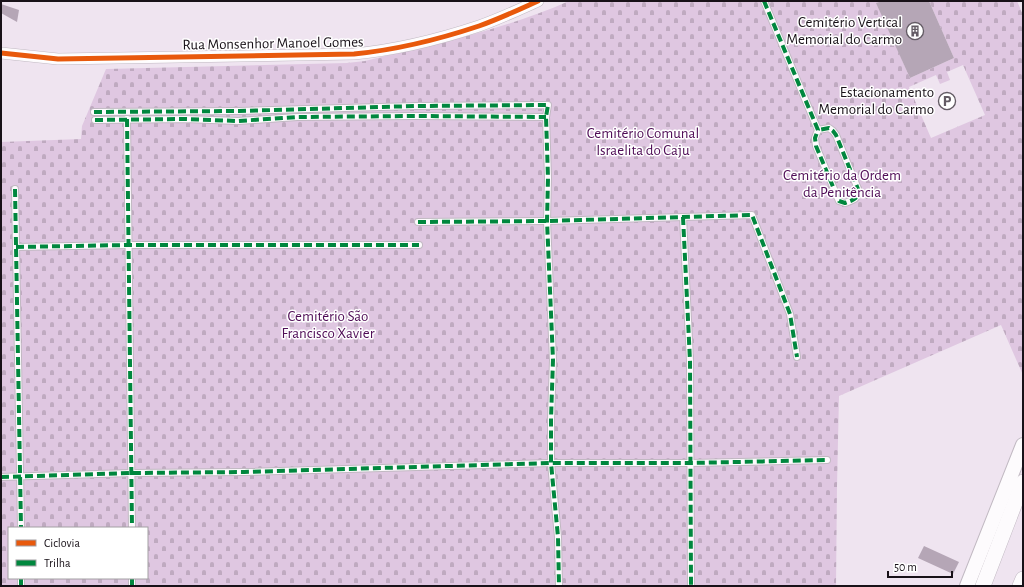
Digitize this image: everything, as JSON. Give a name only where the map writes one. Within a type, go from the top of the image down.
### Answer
[{"type":"highway","points":[[967,586],[1023,445]]},
{"type":"highway","points":[[983,586],[1023,482]]},
{"type":"highway","points":[[1020,586],[1023,579]]},
{"type":"street","name":"Rua Monsenhor Manoel Gomes","points":[[1,53],[58,59],[354,54],[378,52],[478,26],[538,1]]},
{"type":"street","points":[[764,1],[818,130],[815,138],[816,146],[839,201],[845,203],[856,199],[858,196],[858,189],[836,135],[829,128],[818,130]]},
{"type":"street","points":[[94,112],[238,111],[416,106],[548,105],[546,117],[548,178],[547,221],[553,360],[551,419],[552,463],[560,586]]},
{"type":"street","points":[[95,120],[185,119],[238,121],[341,116],[546,117]]},
{"type":"street","points":[[127,119],[132,527]]},
{"type":"street","points":[[15,188],[21,527]]},
{"type":"street","points":[[418,222],[547,221],[752,215],[790,314],[797,357]]},
{"type":"street","points":[[683,217],[690,361],[691,586]]},
{"type":"street","points":[[16,247],[129,245],[419,246]]},
{"type":"street","points":[[1,477],[131,472],[244,472],[552,463],[690,463],[828,460]]},
{"type":"green space","name":"Cemitério São Francisco Xavier","points":[[569,1],[882,1],[877,3],[910,78],[954,58],[929,1],[1017,1],[1023,15],[1023,375],[1001,325],[839,396],[836,586],[1,586],[1,142],[81,139],[82,126],[106,69],[347,63],[365,61],[468,36],[519,20]],"holes":[[[963,65],[985,115],[931,138],[909,87],[936,75],[940,84],[950,80],[947,72]]]},
{"type":"building","name":"Cemitério Vertical Memorial do Carmo","points":[[882,1],[929,1],[954,58],[910,78],[876,3]]},
{"type":"building","points":[[1,4],[19,10],[17,22],[1,13]]},
{"type":"building","points":[[924,546],[959,562],[953,574],[918,558]]},
{"type":"marked path","points":[[764,1],[818,130],[815,138],[816,146],[839,201],[845,203],[853,200],[858,195],[858,189],[836,135],[829,128],[818,130]]},
{"type":"marked path","points":[[94,112],[239,111],[416,106],[548,105],[546,117],[548,178],[547,221],[553,360],[551,463],[558,537],[559,586]]},
{"type":"marked path","points":[[95,120],[185,119],[238,121],[297,117],[546,117]]},
{"type":"marked path","points":[[127,119],[132,527]]},
{"type":"marked path","points":[[15,189],[21,527]]},
{"type":"marked path","points":[[418,222],[547,221],[752,215],[790,314],[797,357]]},
{"type":"marked path","points":[[683,217],[690,361],[691,586]]},
{"type":"marked path","points":[[16,247],[129,245],[419,245]]},
{"type":"marked path","points":[[1,477],[551,463],[690,463],[827,460]]},
{"type":"marked path","points":[[21,579],[21,586]]},
{"type":"marked path","points":[[132,579],[132,586]]},
{"type":"cycle path","points":[[1,53],[58,59],[354,54],[401,47],[464,31],[538,1]]},
{"type":"place","name":"Cemitério Vertical Memorial do Carmo","points":[[915,31]]},
{"type":"place","name":"Estacionamento Memorial do Carmo","points":[[947,101]]},
{"type":"park label","name":"Cemitério Comunal Israelita do Caju","points":[[643,142]]},
{"type":"park label","name":"Cemitério da Ordem da Penitência","points":[[842,184]]}]
